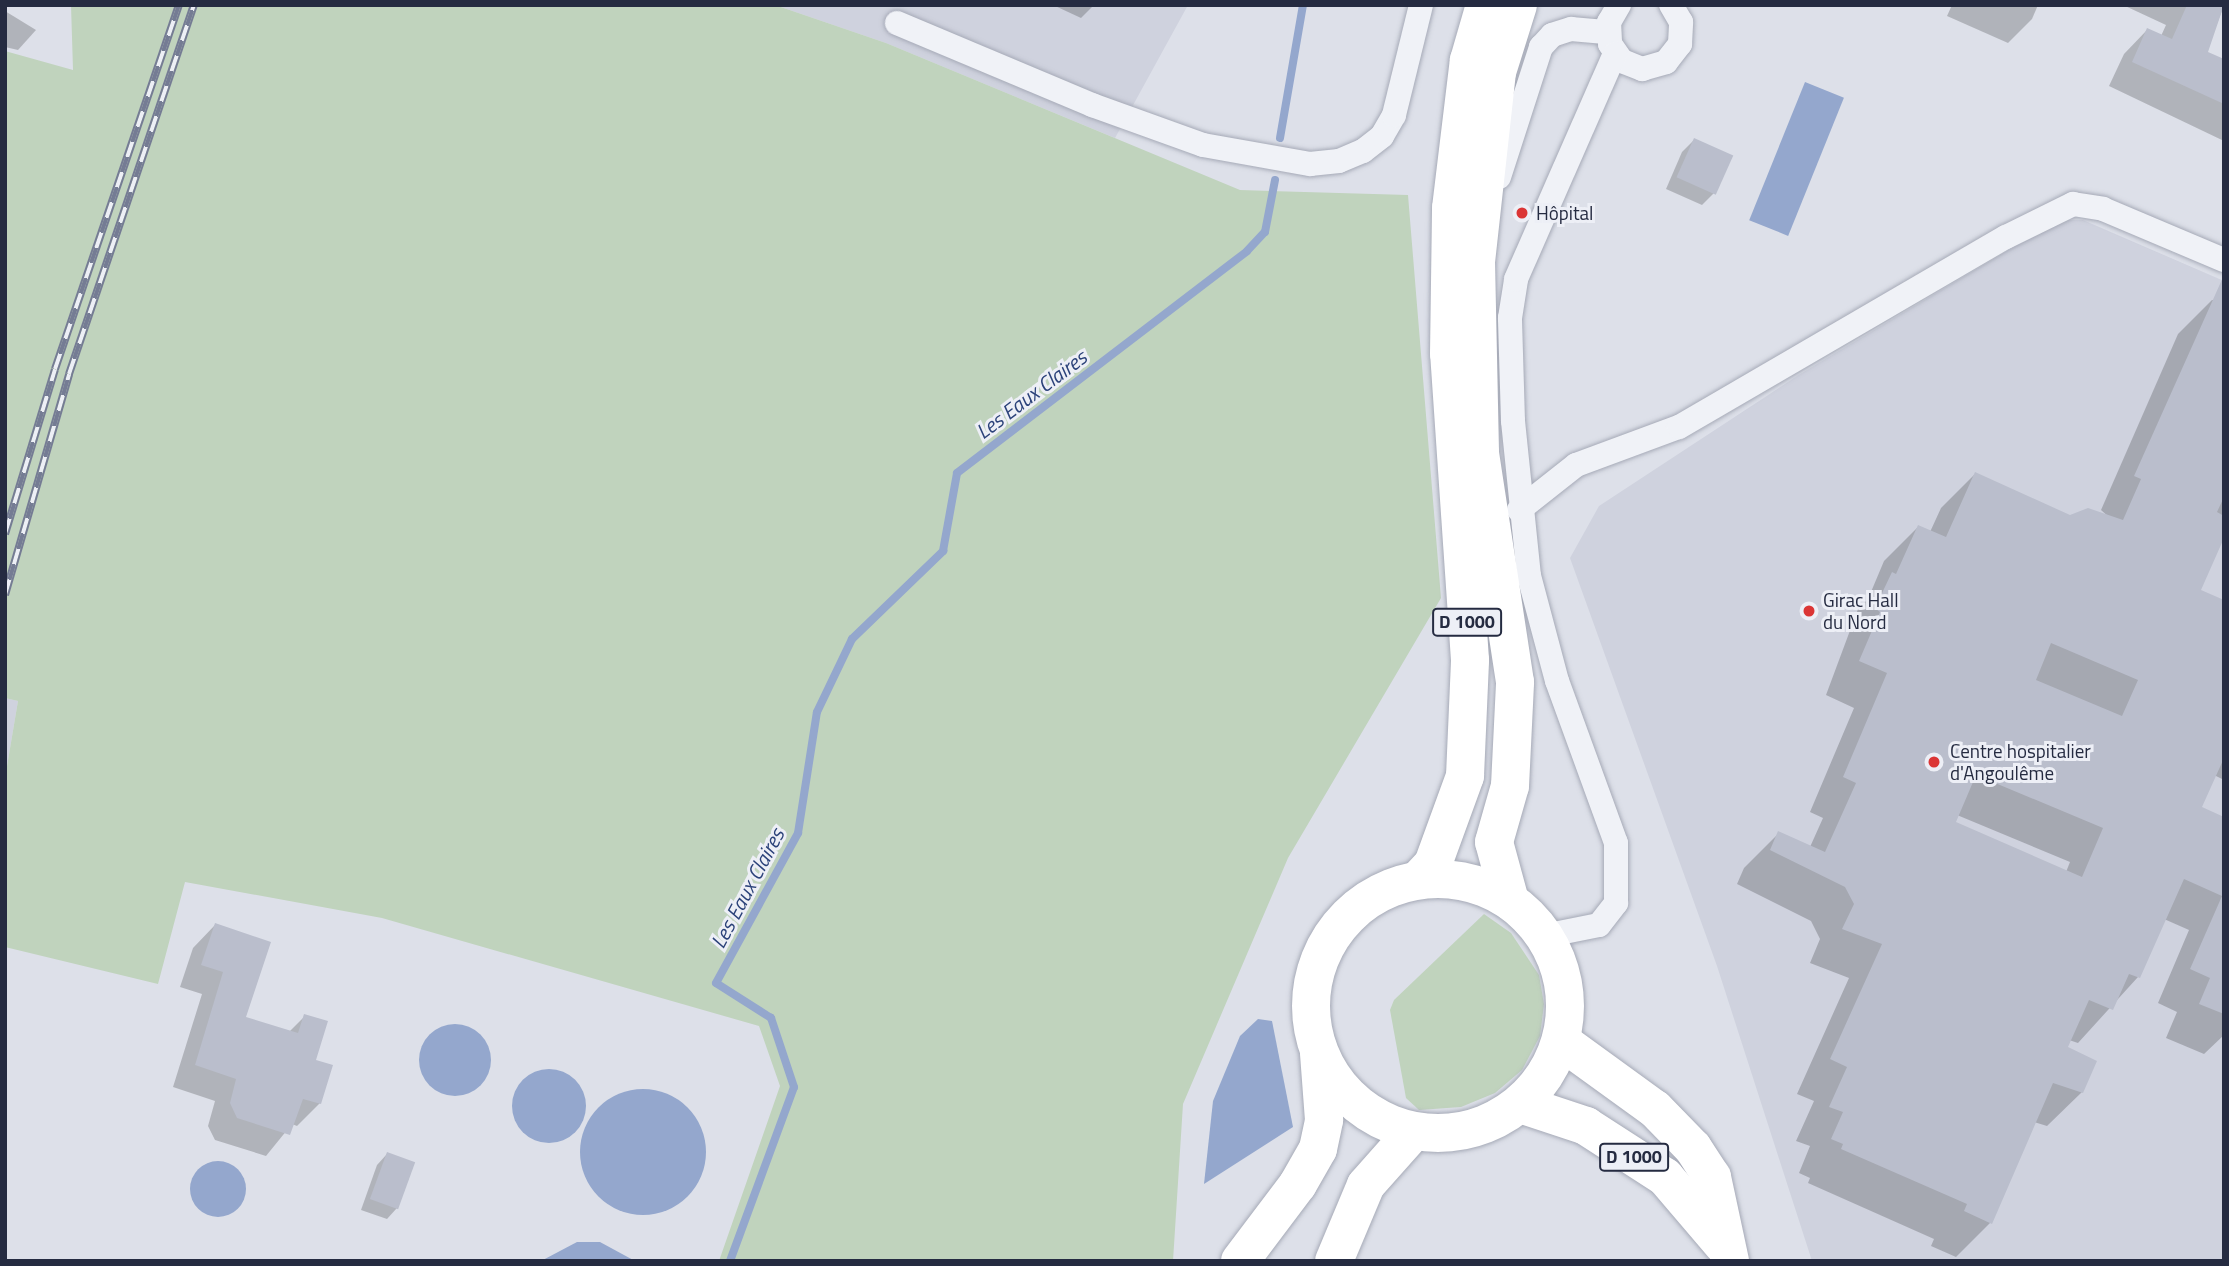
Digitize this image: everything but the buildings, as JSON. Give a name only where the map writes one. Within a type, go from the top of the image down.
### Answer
[{"type":"main road","name":"D 1000","points":[[1418,880],[1433,864],[1465,776],[1471,660],[1450,367],[1451,208],[1469,60],[1485,5]]},
{"type":"main road","name":"D 1000","points":[[1510,901],[1494,842],[1510,786],[1515,682],[1480,452],[1476,262],[1497,72],[1518,5]]},
{"type":"main road","points":[[1240,1261],[1298,1184],[1318,1149],[1324,1120],[1319,1053],[1310,1016],[1313,978],[1327,942],[1351,912],[1382,891],[1418,880],[1471,884],[1510,901],[1544,936],[1563,985],[1561,1041],[1545,1075],[1520,1104],[1470,1130],[1413,1132],[1373,1117],[1349,1097],[1319,1053]]},
{"type":"main road","name":"D 1000","points":[[1561,1041],[1655,1109],[1693,1148],[1712,1177],[1727,1253]]},
{"type":"main road","name":"D 1000","points":[[1520,1104],[1586,1126],[1665,1178],[1727,1253]]},
{"type":"main road","points":[[1334,1261],[1366,1185],[1413,1132]]},
{"type":"street","points":[[897,23],[1092,106],[1203,145],[1310,164],[1339,161],[1363,151],[1382,136],[1394,116],[1421,5]]},
{"type":"street","points":[[1544,936],[1598,925],[1616,903],[1616,842],[1539,622],[1519,510],[1510,331],[1516,279],[1611,43],[1619,5]]},
{"type":"street","points":[[1476,262],[1541,47],[1552,35],[1571,29],[1611,43],[1642,69],[1666,62],[1680,44],[1682,33],[1671,5]]},
{"type":"street","points":[[1519,510],[1576,465],[1679,427],[2018,231],[2073,204],[2104,209],[2224,260]]},
{"type":"street","points":[[2195,249],[2224,239]]},
{"type":"shaded area","points":[[775,5],[1188,5],[1115,138],[886,43]]},
{"type":"shaded area","name":"Centre hospitalier d'Angoulême","points":[[2059,220],[2083,220],[2224,281],[2224,1261],[1812,1261],[1717,966],[1570,558],[1599,506],[1797,376]]},
{"type":"shaded area","points":[[5,698],[18,701],[5,778]]},
{"type":"green space","points":[[71,5],[775,5],[886,43],[1240,190],[1408,195],[1441,598],[1288,858],[1183,1104],[1173,1261],[719,1261],[780,1086],[759,1026],[382,918],[185,882],[158,984],[5,947],[5,778],[18,701],[5,698],[5,51],[73,70]]},
{"type":"green space","points":[[1484,914],[1511,933],[1539,975],[1544,1004],[1540,1036],[1522,1070],[1495,1093],[1461,1107],[1419,1110],[1406,1098],[1390,1010],[1394,1000]]},
{"type":"water","points":[[1805,82],[1844,98],[1788,236],[1749,220]]},
{"type":"water","points":[[1258,1019],[1272,1021],[1293,1127],[1204,1184],[1213,1101],[1240,1036]]},
{"type":"water","points":[[462,1024],[481,1034],[489,1046],[489,1074],[481,1086],[469,1094],[448,1096],[429,1086],[421,1074],[419,1053],[429,1034],[441,1026]]},
{"type":"water","points":[[549,1069],[563,1072],[575,1080],[583,1092],[586,1106],[583,1120],[575,1132],[563,1140],[549,1143],[535,1140],[523,1132],[515,1120],[512,1106],[515,1092],[523,1080],[535,1072]]},
{"type":"water","points":[[643,1089],[667,1094],[687,1108],[701,1128],[706,1152],[701,1176],[687,1196],[667,1210],[643,1215],[619,1210],[599,1196],[585,1176],[580,1152],[585,1128],[599,1108],[619,1094]]},
{"type":"water","points":[[212,1161],[224,1161],[234,1165],[242,1173],[246,1189],[242,1205],[234,1213],[224,1217],[212,1217],[202,1213],[194,1205],[190,1195],[190,1183],[194,1173],[202,1165]]},
{"type":"water","points":[[577,1242],[600,1242],[635,1261],[541,1261]]},
{"type":"waterway","name":"Les Eaux Claires","points":[[1280,138],[1303,5]]},
{"type":"waterway","name":"Les Eaux Claires","points":[[730,1261],[794,1087],[771,1018],[716,983],[798,833],[817,712],[852,639],[943,551],[957,473],[1247,251],[1265,232],[1275,180]]},
{"type":"railway","points":[[5,534],[55,369],[179,5]]},
{"type":"railway","points":[[5,595],[69,374],[194,5]]},
{"type":"place","name":"Hôpital","points":[[1522,213]]},
{"type":"place","name":"Girac Hall du Nord","points":[[1809,611]]},
{"type":"place","name":"Centre hospitalier d'Angoulême","points":[[1934,762]]}]
